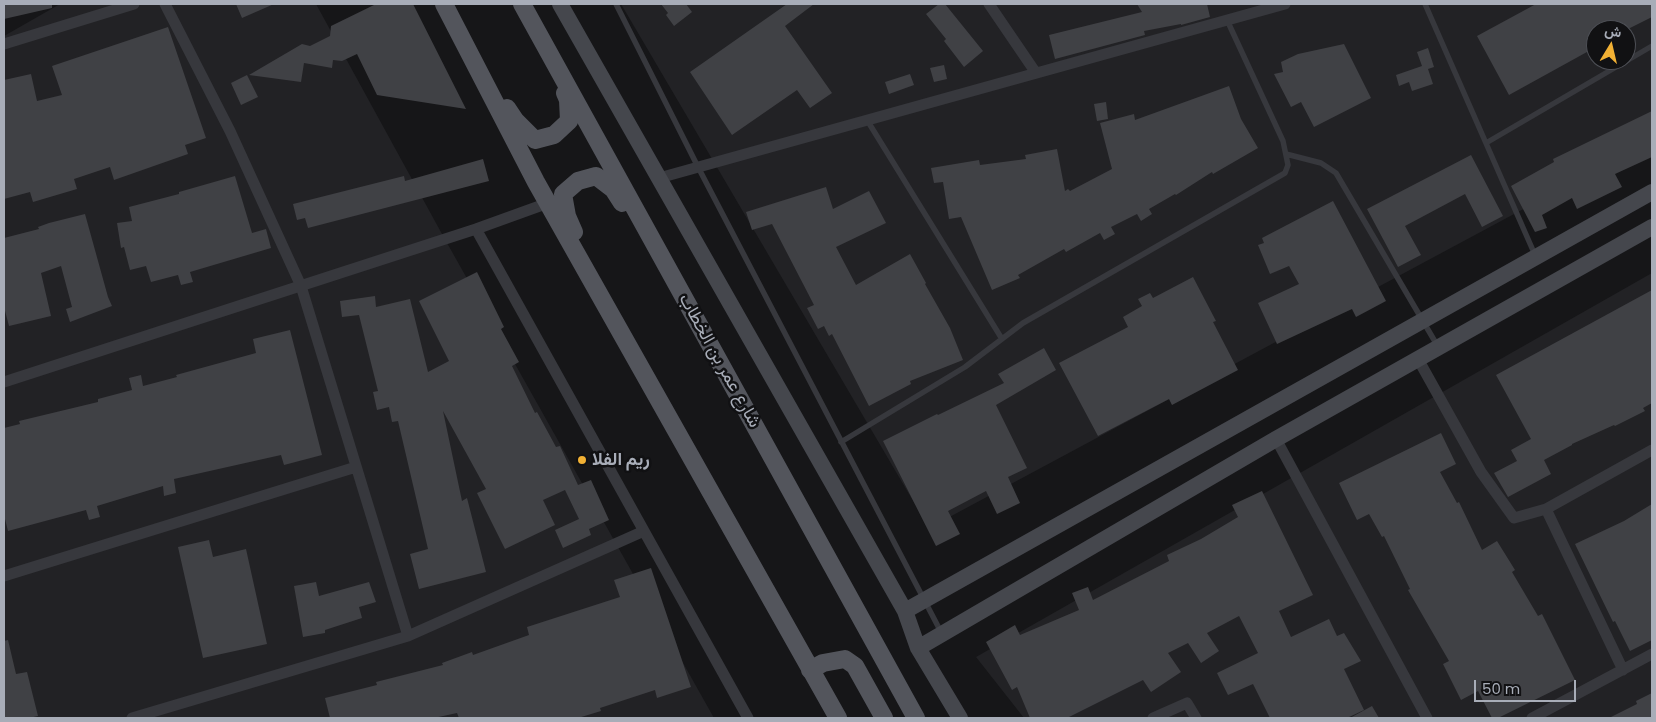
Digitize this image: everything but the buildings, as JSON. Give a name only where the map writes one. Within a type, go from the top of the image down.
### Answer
[{"type":"main road","points":[[444,4],[548,202],[838,718]]},
{"type":"main road","points":[[465,45],[515,120],[535,140],[554,135],[569,121],[568,100],[522,4]]},
{"type":"main road","name":"شارع عمر بن الخطاب","points":[[522,4],[916,718]]},
{"type":"main road","points":[[610,313],[567,216],[563,194],[578,180],[596,176],[612,189],[667,267]]},
{"type":"main road","points":[[810,670],[824,663],[844,659],[855,666],[884,718]]},
{"type":"street","points":[[4,44],[134,4]]},
{"type":"street","points":[[165,4],[230,131],[301,286],[408,636]]},
{"type":"street","points":[[560,4],[905,611],[918,648],[960,718]]},
{"type":"street","points":[[989,4],[1036,73]]},
{"type":"street","points":[[659,178],[1227,20],[1252,8],[1285,4]]},
{"type":"street","points":[[905,611],[1652,192]]},
{"type":"street","points":[[4,382],[476,229],[548,202]]},
{"type":"street","points":[[918,648],[1276,439],[1652,227]]},
{"type":"street","points":[[476,229],[747,718]]},
{"type":"street","points":[[1418,359],[1481,472],[1514,518],[1546,510],[1652,450]]},
{"type":"street","points":[[1276,439],[1427,718]]},
{"type":"street","points":[[4,576],[356,466]]},
{"type":"street","points":[[1546,510],[1623,670]]},
{"type":"street","points":[[132,718],[408,636],[644,531]]},
{"type":"street","points":[[1532,718],[1652,654]]},
{"type":"street","points":[[1153,718],[1187,703],[1196,718]]},
{"type":"lane","points":[[616,4],[698,167],[942,634]]},
{"type":"lane","points":[[1425,4],[1536,257]]},
{"type":"lane","points":[[841,442],[965,367],[1023,323],[1284,172],[1288,166],[1283,141],[1227,20]]},
{"type":"lane","points":[[1486,143],[1652,46]]},
{"type":"lane","points":[[867,120],[1002,339]]},
{"type":"lane","points":[[1286,154],[1321,163],[1336,173],[1438,347]]},
{"type":"shaded area","points":[[60,4],[316,4],[442,234],[714,718],[4,718],[4,36]]},
{"type":"shaded area","points":[[621,4],[1652,4],[1652,140],[929,528]]},
{"type":"shaded area","points":[[1652,273],[1652,718],[1024,718],[976,657]]},
{"type":"place","name":"ريم الفلا","points":[[582,460]]}]
